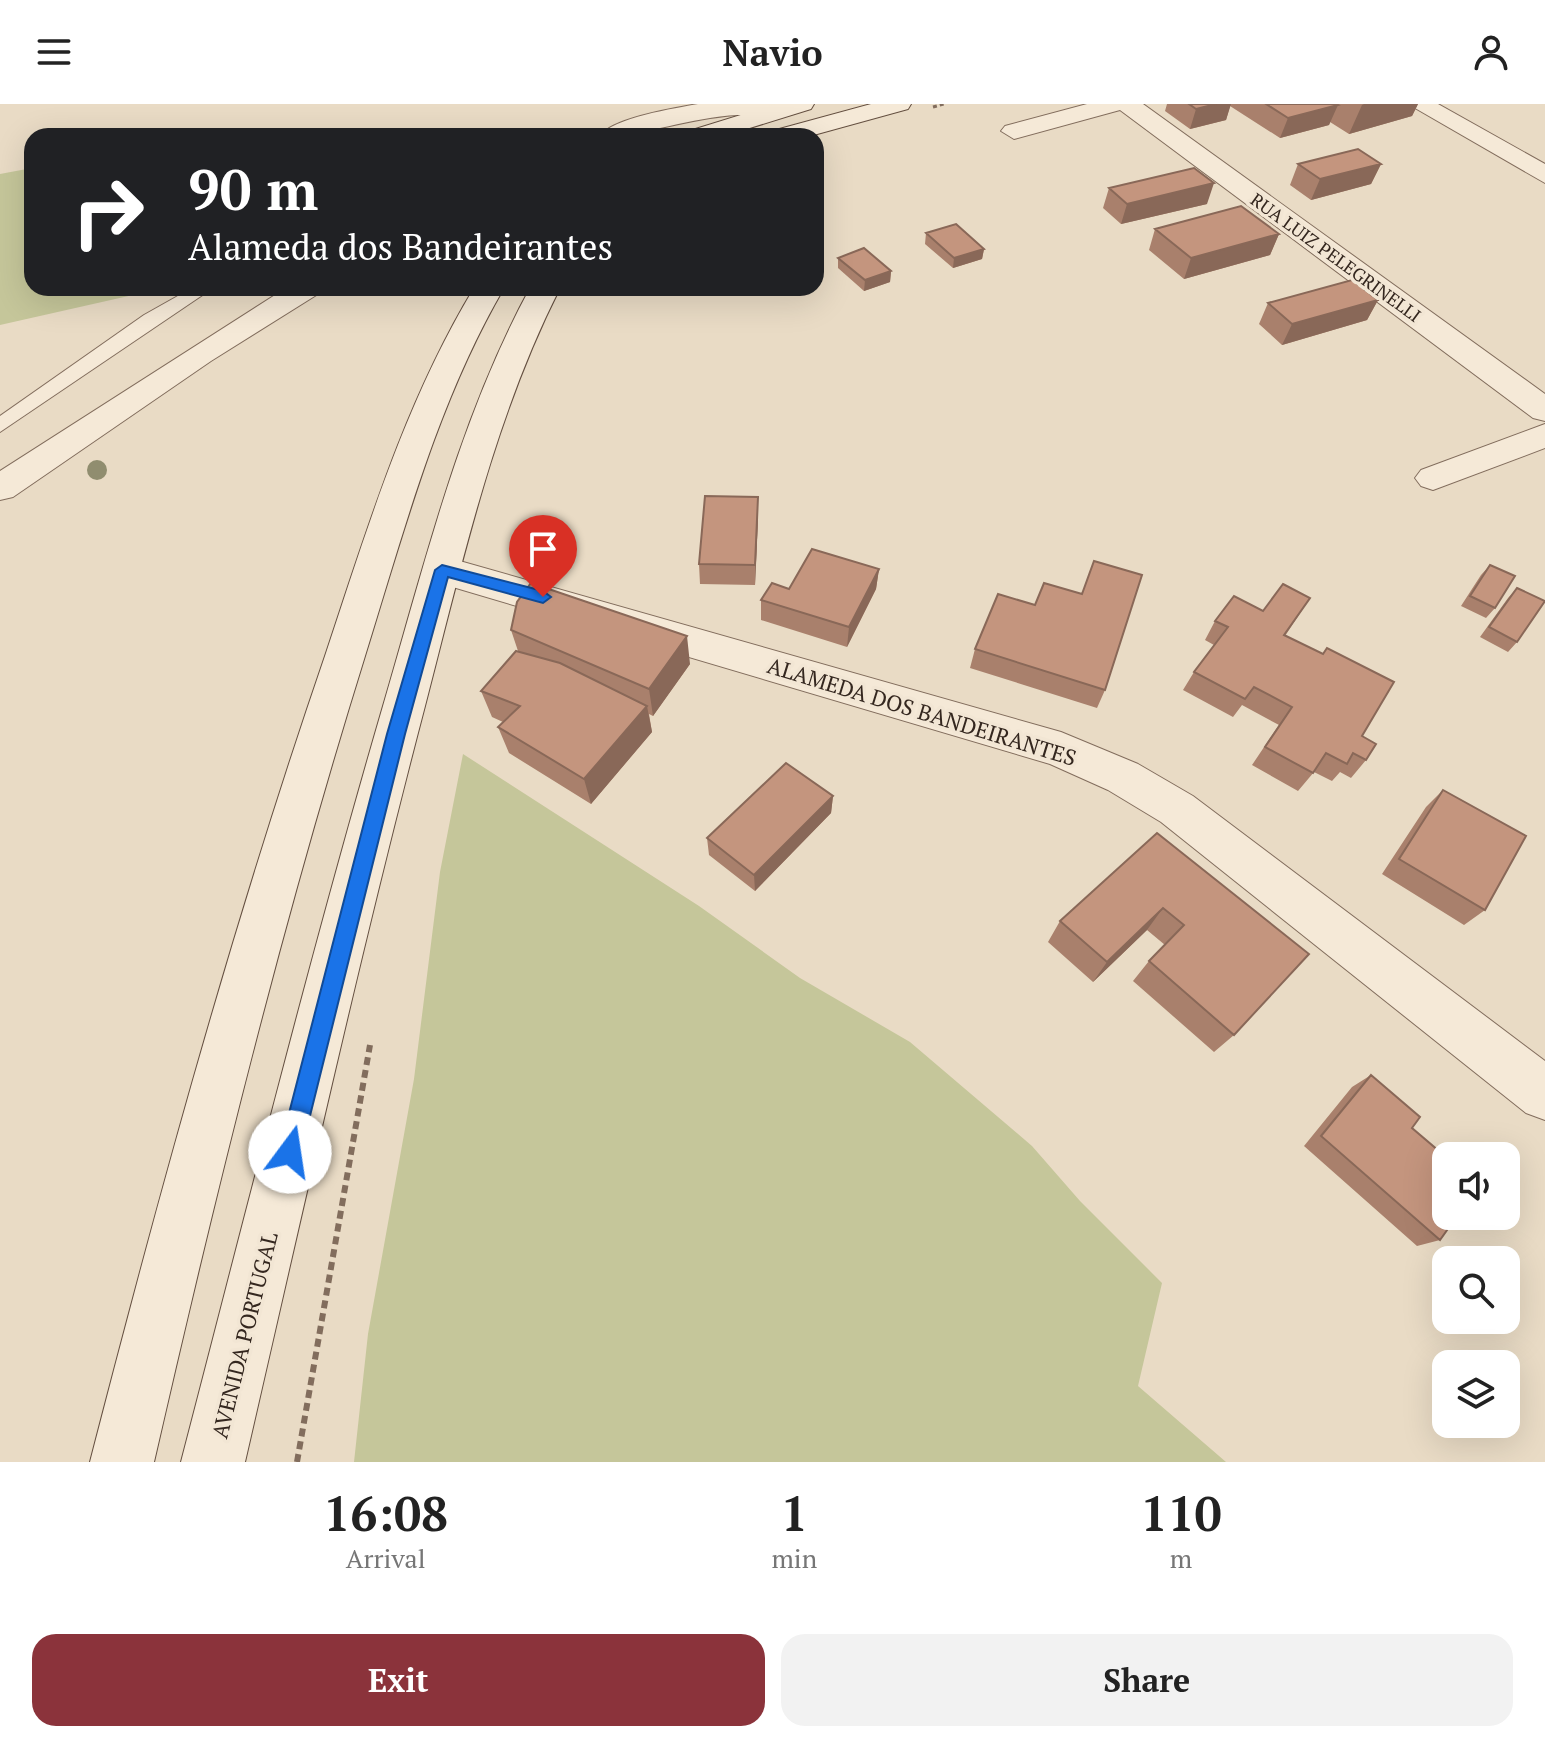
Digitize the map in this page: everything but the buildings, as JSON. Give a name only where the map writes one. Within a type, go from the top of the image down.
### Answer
[{"type":"street","points":[[637,128],[687,111],[741,104],[794,106]]},
{"type":"street","points":[[810,128],[899,104]]},
{"type":"street","points":[[1014,131],[1115,104]]},
{"type":"street","name":"RUA LUIZ PELEGRINELLI","points":[[1127,104],[1545,410]]},
{"type":"street","points":[[1420,104],[1545,175]]},
{"type":"street","points":[[724,128],[794,106]]},
{"type":"street","points":[[0,488],[200,354],[294,296]]},
{"type":"street","points":[[122,1462],[192,1173],[324,717],[433,394],[467,321],[484,296]]},
{"type":"street","name":"AVENIDA PORTUGAL","points":[[213,1462],[392,750],[442,570],[494,398],[541,296]]},
{"type":"street","points":[[1433,478],[1545,435]]},
{"type":"street","name":"ALAMEDA DOS BANDEIRANTES","points":[[442,570],[1061,750],[1123,777],[1177,809],[1545,1094]]},
{"type":"lane","points":[[0,426],[139,327],[191,296]]},
{"type":"path","points":[[297,1462],[373,1030]]},
{"type":"green space","points":[[24,170],[24,296],[129,296],[0,325],[0,174]]},
{"type":"green space","points":[[463,754],[699,906],[800,978],[910,1042],[1032,1146],[1080,1201],[1162,1283],[1138,1386],[1226,1462],[354,1462],[368,1334],[414,1079],[440,872]]},
{"type":"route","points":[[290,1152],[396,734],[442,570],[543,597]]}]
